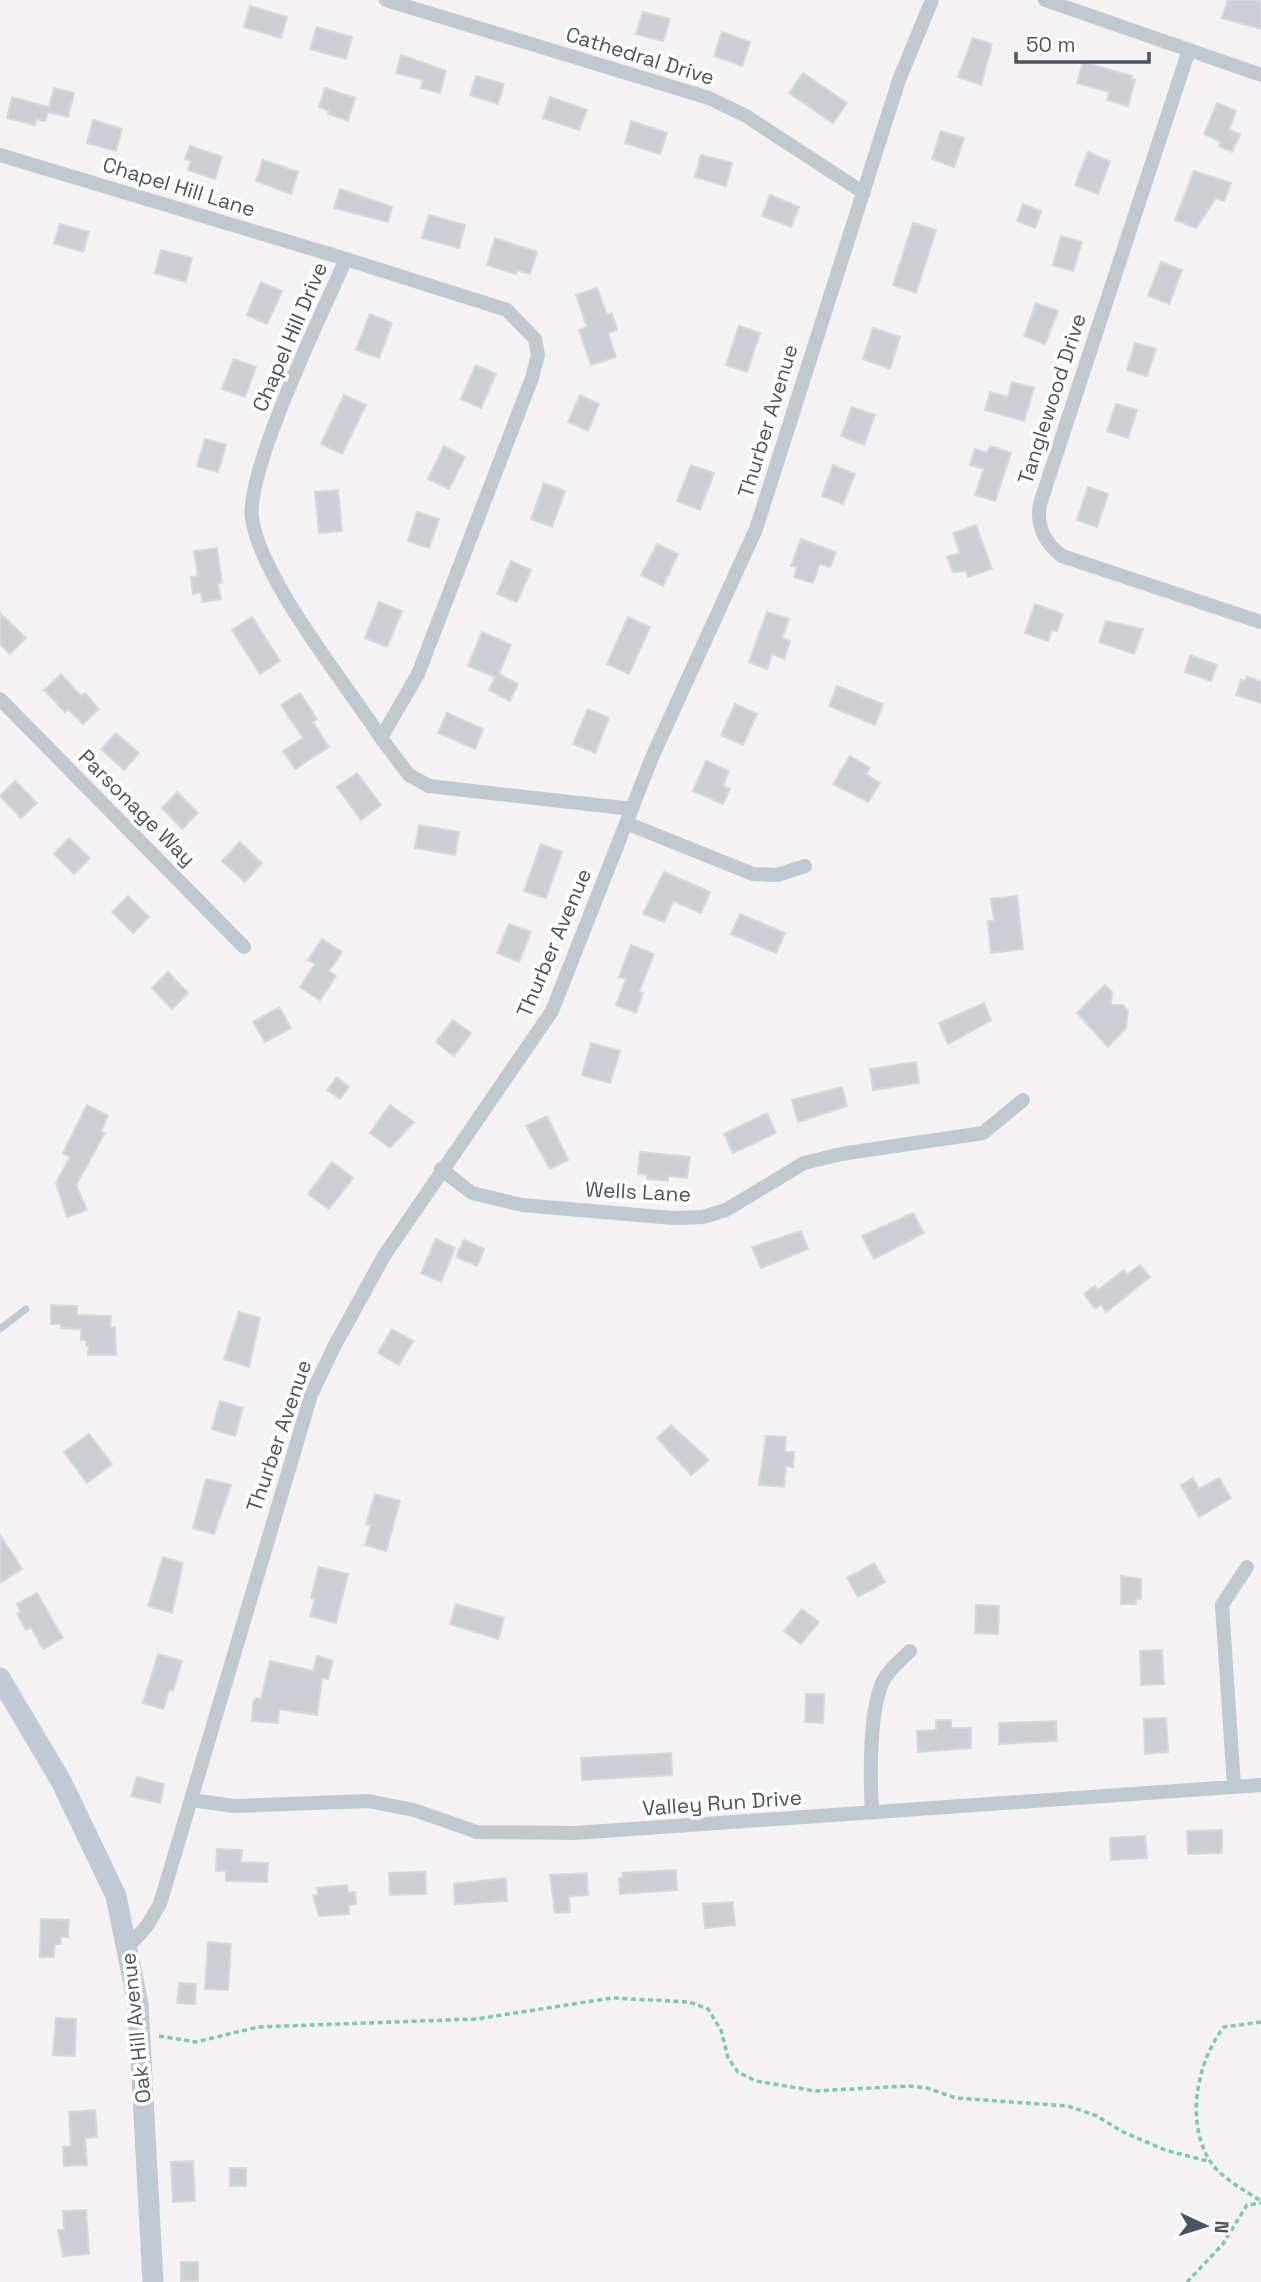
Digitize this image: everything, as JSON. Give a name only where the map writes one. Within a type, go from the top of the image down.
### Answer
[{"type":"main road","name":"Oak Hill Avenue","points":[[0,1678],[91,1840],[116,1896],[128,1947],[139,2033],[153,2282]]},
{"type":"street","name":"Cathedral Drive","points":[[386,0],[709,98],[746,116],[864,193]]},
{"type":"street","name":"Thurber Avenue","points":[[128,1947],[147,1926],[159,1904],[311,1395],[384,1256],[441,1169],[509,1077],[552,1011],[626,823],[756,529],[899,80],[932,0]]},
{"type":"street","points":[[1045,0],[1261,75]]},
{"type":"street","name":"Tanglewood Drive","points":[[1189,50],[1040,504],[1039,522],[1049,544],[1062,555],[1261,622]]},
{"type":"street","name":"Chapel Hill Lane","points":[[0,155],[346,259]]},
{"type":"street","name":"Chapel Hill Drive","points":[[381,738],[418,674],[527,391],[538,355],[535,339],[507,310],[346,259],[264,456],[252,503],[255,533],[281,588],[381,738],[409,775],[429,786],[632,809]]},
{"type":"street","name":"Parsonage Way","points":[[0,699],[244,947]]},
{"type":"street","points":[[626,823],[753,874],[777,875],[805,866]]},
{"type":"street","name":"Wells Lane","points":[[441,1169],[472,1193],[511,1203],[673,1218],[703,1217],[726,1210],[804,1163],[841,1154],[983,1133],[1023,1100]]},
{"type":"street","points":[[1234,1786],[1222,1605],[1247,1567]]},
{"type":"street","points":[[872,1813],[870,1773],[878,1695],[890,1670],[910,1651]]},
{"type":"street","name":"Valley Run Drive","points":[[191,1800],[234,1806],[368,1801],[414,1810],[477,1832],[523,1834],[575,1833],[1261,1785]]},
{"type":"lane","points":[[0,1329],[26,1309]]},
{"type":"path","points":[[139,2033],[196,2042],[258,2027],[476,2019],[612,1998],[689,2002],[708,2009],[721,2030],[728,2058],[738,2071],[756,2081],[815,2091],[908,2086],[927,2088],[956,2098],[1068,2106],[1097,2116],[1121,2131],[1165,2150],[1210,2162],[1261,2202]]},
{"type":"path","points":[[1210,2162],[1202,2144],[1196,2109],[1200,2078],[1211,2044],[1224,2027],[1261,2022]]},
{"type":"path","points":[[1187,2282],[1223,2244],[1247,2205],[1261,2202]]},
{"type":"building","points":[[1228,0],[1261,0],[1261,29],[1222,18]]},
{"type":"building","points":[[250,6],[287,17],[281,38],[244,27]]},
{"type":"building","points":[[643,12],[670,19],[663,41],[636,34]]},
{"type":"building","points":[[317,27],[352,37],[346,59],[310,49]]},
{"type":"building","points":[[722,32],[750,42],[742,66],[714,56]]},
{"type":"building","points":[[973,38],[992,44],[981,85],[958,77]]},
{"type":"building","points":[[401,55],[446,71],[440,93],[421,88],[423,80],[396,73]]},
{"type":"building","points":[[1083,62],[1132,76],[1131,79],[1135,80],[1128,106],[1107,100],[1109,92],[1077,83]]},
{"type":"building","points":[[803,73],[847,103],[833,123],[789,93]]},
{"type":"building","points":[[476,76],[504,84],[498,104],[470,95]]},
{"type":"building","points":[[54,88],[74,93],[68,117],[48,112],[45,121],[36,119],[35,125],[7,118],[12,97],[49,107]]},
{"type":"building","points":[[325,88],[355,98],[348,121],[328,114],[329,111],[319,107]]},
{"type":"building","points":[[550,97],[587,110],[579,130],[543,118]]},
{"type":"building","points":[[1217,103],[1236,111],[1229,130],[1240,134],[1232,152],[1219,146],[1221,142],[1204,134]]},
{"type":"building","points":[[93,120],[122,129],[116,151],[87,143]]},
{"type":"building","points":[[631,121],[667,133],[660,154],[625,143]]},
{"type":"building","points":[[941,131],[964,138],[954,167],[932,159]]},
{"type":"building","points":[[190,146],[222,157],[215,179],[188,170],[191,161],[185,159]]},
{"type":"building","points":[[1088,152],[1110,161],[1098,194],[1075,185]]},
{"type":"building","points":[[701,155],[732,163],[726,186],[695,177]]},
{"type":"building","points":[[263,160],[298,172],[291,194],[256,181]]},
{"type":"building","points":[[1194,171],[1231,183],[1224,201],[1216,198],[1196,228],[1175,220]]},
{"type":"building","points":[[340,189],[392,207],[388,222],[334,208]]},
{"type":"building","points":[[770,195],[799,207],[791,227],[762,216]]},
{"type":"building","points":[[1023,204],[1041,211],[1035,228],[1017,221]]},
{"type":"building","points":[[429,215],[465,225],[459,248],[422,238]]},
{"type":"building","points":[[913,223],[936,230],[916,293],[893,285]]},
{"type":"building","points":[[60,224],[89,232],[83,252],[54,243]]},
{"type":"building","points":[[1061,236],[1082,242],[1073,271],[1053,265]]},
{"type":"building","points":[[495,238],[537,252],[530,274],[517,270],[516,274],[487,265]]},
{"type":"building","points":[[161,250],[192,258],[186,282],[155,273]]},
{"type":"building","points":[[1161,262],[1182,270],[1169,304],[1148,296]]},
{"type":"building","points":[[261,282],[282,291],[267,324],[247,315]]},
{"type":"building","points":[[597,288],[607,315],[612,313],[617,330],[608,333],[616,357],[591,365],[579,330],[587,327],[576,295]]},
{"type":"building","points":[[1036,303],[1058,311],[1045,344],[1024,336]]},
{"type":"building","points":[[370,314],[392,323],[379,358],[356,350]]},
{"type":"building","points":[[739,326],[760,333],[747,372],[726,365]]},
{"type":"building","points":[[873,328],[900,337],[890,369],[863,359]]},
{"type":"building","points":[[1135,343],[1156,349],[1147,376],[1127,370]]},
{"type":"building","points":[[234,359],[256,367],[245,397],[222,389]]},
{"type":"building","points":[[476,365],[496,374],[481,408],[461,399]]},
{"type":"building","points":[[1012,382],[1034,388],[1024,421],[985,410],[990,392],[1008,397]]},
{"type":"building","points":[[344,395],[366,405],[342,454],[321,444]]},
{"type":"building","points":[[580,395],[599,404],[588,431],[568,422]]},
{"type":"building","points":[[1116,404],[1137,410],[1128,438],[1107,431]]},
{"type":"building","points":[[852,407],[875,415],[864,445],[841,436]]},
{"type":"building","points":[[205,439],[226,445],[218,472],[197,466]]},
{"type":"building","points":[[444,446],[465,457],[449,489],[428,479]]},
{"type":"building","points":[[990,446],[1011,453],[995,501],[975,495],[984,469],[970,465],[975,449],[987,453]]},
{"type":"building","points":[[691,465],[714,473],[700,510],[677,501]]},
{"type":"building","points":[[833,465],[855,474],[843,504],[822,496]]},
{"type":"building","points":[[544,483],[565,491],[552,527],[531,519]]},
{"type":"building","points":[[1088,487],[1108,494],[1097,527],[1077,520]]},
{"type":"building","points":[[338,490],[342,531],[319,533],[315,492]]},
{"type":"building","points":[[417,512],[439,519],[429,548],[408,541]]},
{"type":"building","points":[[976,525],[992,569],[968,577],[966,571],[953,572],[947,557],[960,553],[953,533]]},
{"type":"building","points":[[801,539],[836,552],[830,567],[820,564],[813,583],[794,577],[797,567],[791,566]]},
{"type":"building","points":[[657,544],[678,554],[663,586],[641,575]]},
{"type":"building","points":[[217,548],[222,583],[218,584],[221,599],[202,602],[201,592],[193,594],[191,577],[198,576],[194,551]]},
{"type":"building","points":[[511,561],[531,570],[517,602],[497,594]]},
{"type":"building","points":[[379,602],[402,611],[387,647],[365,638]]},
{"type":"building","points":[[1035,604],[1063,614],[1057,631],[1052,630],[1048,641],[1025,633]]},
{"type":"building","points":[[767,612],[789,619],[782,638],[790,641],[784,659],[772,654],[767,669],[749,662]]},
{"type":"building","points":[[0,613],[26,638],[10,654],[0,644]]},
{"type":"building","points":[[252,617],[280,661],[260,674],[232,630]]},
{"type":"building","points":[[628,617],[650,627],[629,674],[607,664]]},
{"type":"building","points":[[1106,621],[1143,629],[1134,654],[1099,642]]},
{"type":"building","points":[[482,632],[511,645],[499,674],[518,684],[510,701],[489,690],[495,677],[468,666]]},
{"type":"building","points":[[1190,655],[1217,665],[1211,681],[1185,672]]},
{"type":"building","points":[[61,674],[81,696],[85,693],[99,709],[83,724],[68,709],[65,712],[44,690]]},
{"type":"building","points":[[1247,676],[1261,682],[1261,703],[1236,695],[1241,680],[1245,681]]},
{"type":"building","points":[[837,686],[883,704],[875,725],[829,706]]},
{"type":"building","points":[[300,693],[317,719],[313,722],[329,747],[295,769],[283,751],[303,738],[281,705]]},
{"type":"building","points":[[735,704],[757,714],[743,745],[721,735]]},
{"type":"building","points":[[588,709],[609,718],[595,753],[573,744]]},
{"type":"building","points":[[447,713],[483,729],[475,749],[438,733]]},
{"type":"building","points":[[116,733],[139,753],[124,770],[101,749]]},
{"type":"building","points":[[850,756],[870,768],[866,774],[880,783],[868,802],[833,784]]},
{"type":"building","points":[[706,761],[729,771],[723,786],[730,789],[723,804],[693,791]]},
{"type":"building","points":[[357,773],[381,805],[361,820],[337,787]]},
{"type":"building","points":[[15,781],[37,803],[21,818],[0,796]]},
{"type":"building","points":[[177,792],[198,813],[182,829],[162,808]]},
{"type":"building","points":[[419,825],[459,832],[455,855],[415,848]]},
{"type":"building","points":[[69,838],[90,858],[74,874],[54,854]]},
{"type":"building","points":[[240,842],[262,863],[245,882],[222,861]]},
{"type":"building","points":[[541,844],[562,852],[546,898],[524,891]]},
{"type":"building","points":[[664,872],[710,892],[701,913],[673,901],[664,922],[643,914]]},
{"type":"building","points":[[128,896],[149,917],[133,933],[112,912]]},
{"type":"building","points":[[1017,896],[1023,949],[991,953],[988,921],[994,921],[991,899]]},
{"type":"building","points":[[740,914],[785,933],[776,953],[731,934]]},
{"type":"building","points":[[509,924],[531,932],[519,962],[497,953]]},
{"type":"building","points":[[322,939],[342,952],[329,971],[336,976],[320,1000],[300,987],[315,964],[308,960]]},
{"type":"building","points":[[631,945],[654,954],[639,992],[643,993],[636,1013],[616,1005],[626,979],[619,977]]},
{"type":"building","points":[[168,972],[188,993],[172,1009],[152,988]]},
{"type":"building","points":[[1105,985],[1112,992],[1111,1005],[1123,1005],[1128,1011],[1126,1028],[1108,1047],[1077,1013]]},
{"type":"building","points":[[984,1003],[991,1020],[948,1044],[939,1023]]},
{"type":"building","points":[[279,1007],[291,1028],[265,1042],[253,1022]]},
{"type":"building","points":[[453,1020],[471,1033],[454,1056],[436,1042]]},
{"type":"building","points":[[591,1043],[620,1051],[610,1083],[582,1075]]},
{"type":"building","points":[[916,1062],[919,1083],[873,1090],[870,1069]]},
{"type":"building","points":[[337,1077],[349,1087],[340,1099],[327,1090]]},
{"type":"building","points":[[842,1087],[847,1106],[798,1122],[792,1100]]},
{"type":"building","points":[[87,1105],[108,1116],[101,1131],[105,1133],[76,1185],[87,1210],[67,1217],[56,1183],[70,1157],[63,1153]]},
{"type":"building","points":[[390,1105],[414,1122],[390,1148],[370,1133]]},
{"type":"building","points":[[767,1113],[776,1133],[733,1153],[724,1134]]},
{"type":"building","points":[[547,1116],[568,1160],[550,1169],[526,1126]]},
{"type":"building","points":[[640,1152],[690,1157],[687,1178],[668,1176],[668,1181],[647,1179],[647,1175],[638,1174]]},
{"type":"building","points":[[332,1162],[353,1178],[329,1209],[308,1194]]},
{"type":"building","points":[[913,1213],[924,1233],[874,1259],[862,1236]]},
{"type":"building","points":[[801,1231],[808,1249],[761,1268],[752,1247]]},
{"type":"building","points":[[436,1239],[455,1248],[441,1282],[421,1273]]},
{"type":"building","points":[[464,1240],[484,1249],[477,1266],[456,1257]]},
{"type":"building","points":[[1140,1265],[1150,1277],[1106,1312],[1101,1304],[1095,1309],[1084,1294],[1095,1286],[1098,1290],[1124,1270],[1127,1275]]},
{"type":"building","points":[[51,1305],[77,1306],[77,1315],[111,1316],[110,1327],[115,1327],[116,1355],[88,1355],[89,1346],[86,1345],[86,1340],[81,1340],[81,1329],[61,1328],[61,1324],[51,1324]]},
{"type":"building","points":[[239,1312],[260,1318],[249,1367],[224,1359]]},
{"type":"building","points":[[392,1329],[413,1341],[399,1365],[378,1353]]},
{"type":"building","points":[[220,1401],[243,1408],[235,1436],[212,1429]]},
{"type":"building","points":[[671,1425],[709,1460],[691,1475],[657,1438]]},
{"type":"building","points":[[89,1434],[112,1464],[87,1483],[64,1452]]},
{"type":"building","points":[[766,1436],[786,1437],[785,1452],[794,1452],[793,1467],[786,1466],[784,1487],[759,1485]]},
{"type":"building","points":[[1193,1478],[1199,1489],[1219,1478],[1231,1498],[1199,1517],[1181,1485]]},
{"type":"building","points":[[206,1479],[231,1485],[214,1534],[193,1528]]},
{"type":"building","points":[[375,1494],[400,1501],[386,1551],[365,1545],[371,1525],[366,1524]]},
{"type":"building","points":[[0,1535],[22,1569],[0,1583]]},
{"type":"building","points":[[163,1557],[183,1563],[172,1613],[148,1606]]},
{"type":"building","points":[[874,1563],[885,1582],[858,1597],[847,1578]]},
{"type":"building","points":[[319,1567],[348,1574],[336,1623],[310,1616],[315,1599],[311,1598]]},
{"type":"building","points":[[1121,1576],[1141,1579],[1141,1599],[1136,1599],[1136,1604],[1121,1604]]},
{"type":"building","points":[[37,1593],[63,1638],[43,1649],[31,1627],[26,1630],[17,1614],[21,1612],[17,1604]]},
{"type":"building","points":[[456,1604],[504,1618],[498,1639],[450,1624]]},
{"type":"building","points":[[976,1605],[999,1606],[998,1634],[975,1633]]},
{"type":"building","points":[[802,1609],[819,1622],[801,1644],[784,1631]]},
{"type":"building","points":[[1162,1650],[1164,1684],[1141,1685],[1140,1651]]},
{"type":"building","points":[[158,1654],[182,1661],[173,1691],[169,1690],[163,1709],[143,1703]]},
{"type":"building","points":[[317,1656],[333,1661],[328,1679],[322,1678],[317,1715],[279,1709],[278,1723],[252,1721],[253,1702],[256,1698],[261,1699],[270,1661],[313,1671]]},
{"type":"building","points":[[806,1694],[824,1694],[823,1723],[805,1722]]},
{"type":"building","points":[[1166,1718],[1168,1752],[1145,1754],[1144,1719]]},
{"type":"building","points":[[936,1720],[951,1720],[951,1728],[971,1728],[971,1748],[918,1752],[917,1731],[936,1730]]},
{"type":"building","points":[[1056,1721],[1057,1741],[999,1744],[999,1723]]},
{"type":"building","points":[[671,1753],[672,1775],[582,1780],[581,1758]]},
{"type":"building","points":[[137,1777],[164,1784],[160,1803],[131,1796]]},
{"type":"building","points":[[1222,1830],[1222,1853],[1188,1854],[1187,1831]]},
{"type":"building","points":[[1145,1836],[1147,1858],[1111,1860],[1110,1838]]},
{"type":"building","points":[[217,1849],[242,1850],[241,1862],[268,1863],[267,1882],[226,1881],[226,1871],[216,1871]]},
{"type":"building","points":[[676,1870],[677,1890],[620,1894],[619,1878],[623,1878],[622,1873]]},
{"type":"building","points":[[425,1872],[426,1894],[390,1895],[389,1873]]},
{"type":"building","points":[[587,1873],[588,1895],[569,1896],[570,1912],[555,1913],[550,1875]]},
{"type":"building","points":[[506,1878],[507,1901],[455,1904],[454,1884]]},
{"type":"building","points":[[347,1885],[348,1893],[355,1892],[356,1904],[349,1905],[349,1914],[319,1916],[313,1895],[318,1895],[317,1888]]},
{"type":"building","points":[[733,1902],[735,1925],[705,1928],[703,1904]]},
{"type":"building","points":[[41,1919],[69,1920],[68,1937],[61,1937],[60,1944],[55,1944],[54,1957],[40,1957]]},
{"type":"building","points":[[208,1942],[231,1944],[228,1990],[205,1989]]},
{"type":"building","points":[[179,1983],[196,1984],[195,2004],[177,2003]]},
{"type":"building","points":[[56,2018],[76,2019],[75,2056],[53,2055]]},
{"type":"building","points":[[95,2110],[97,2137],[85,2138],[87,2165],[64,2166],[63,2147],[71,2146],[69,2112]]},
{"type":"building","points":[[193,2161],[195,2201],[173,2202],[171,2162]]},
{"type":"building","points":[[230,2168],[246,2168],[246,2186],[230,2186]]},
{"type":"building","points":[[86,2210],[89,2254],[63,2256],[58,2230],[64,2230],[63,2211]]},
{"type":"building","points":[[181,2262],[198,2262],[198,2281],[181,2281]]}]
